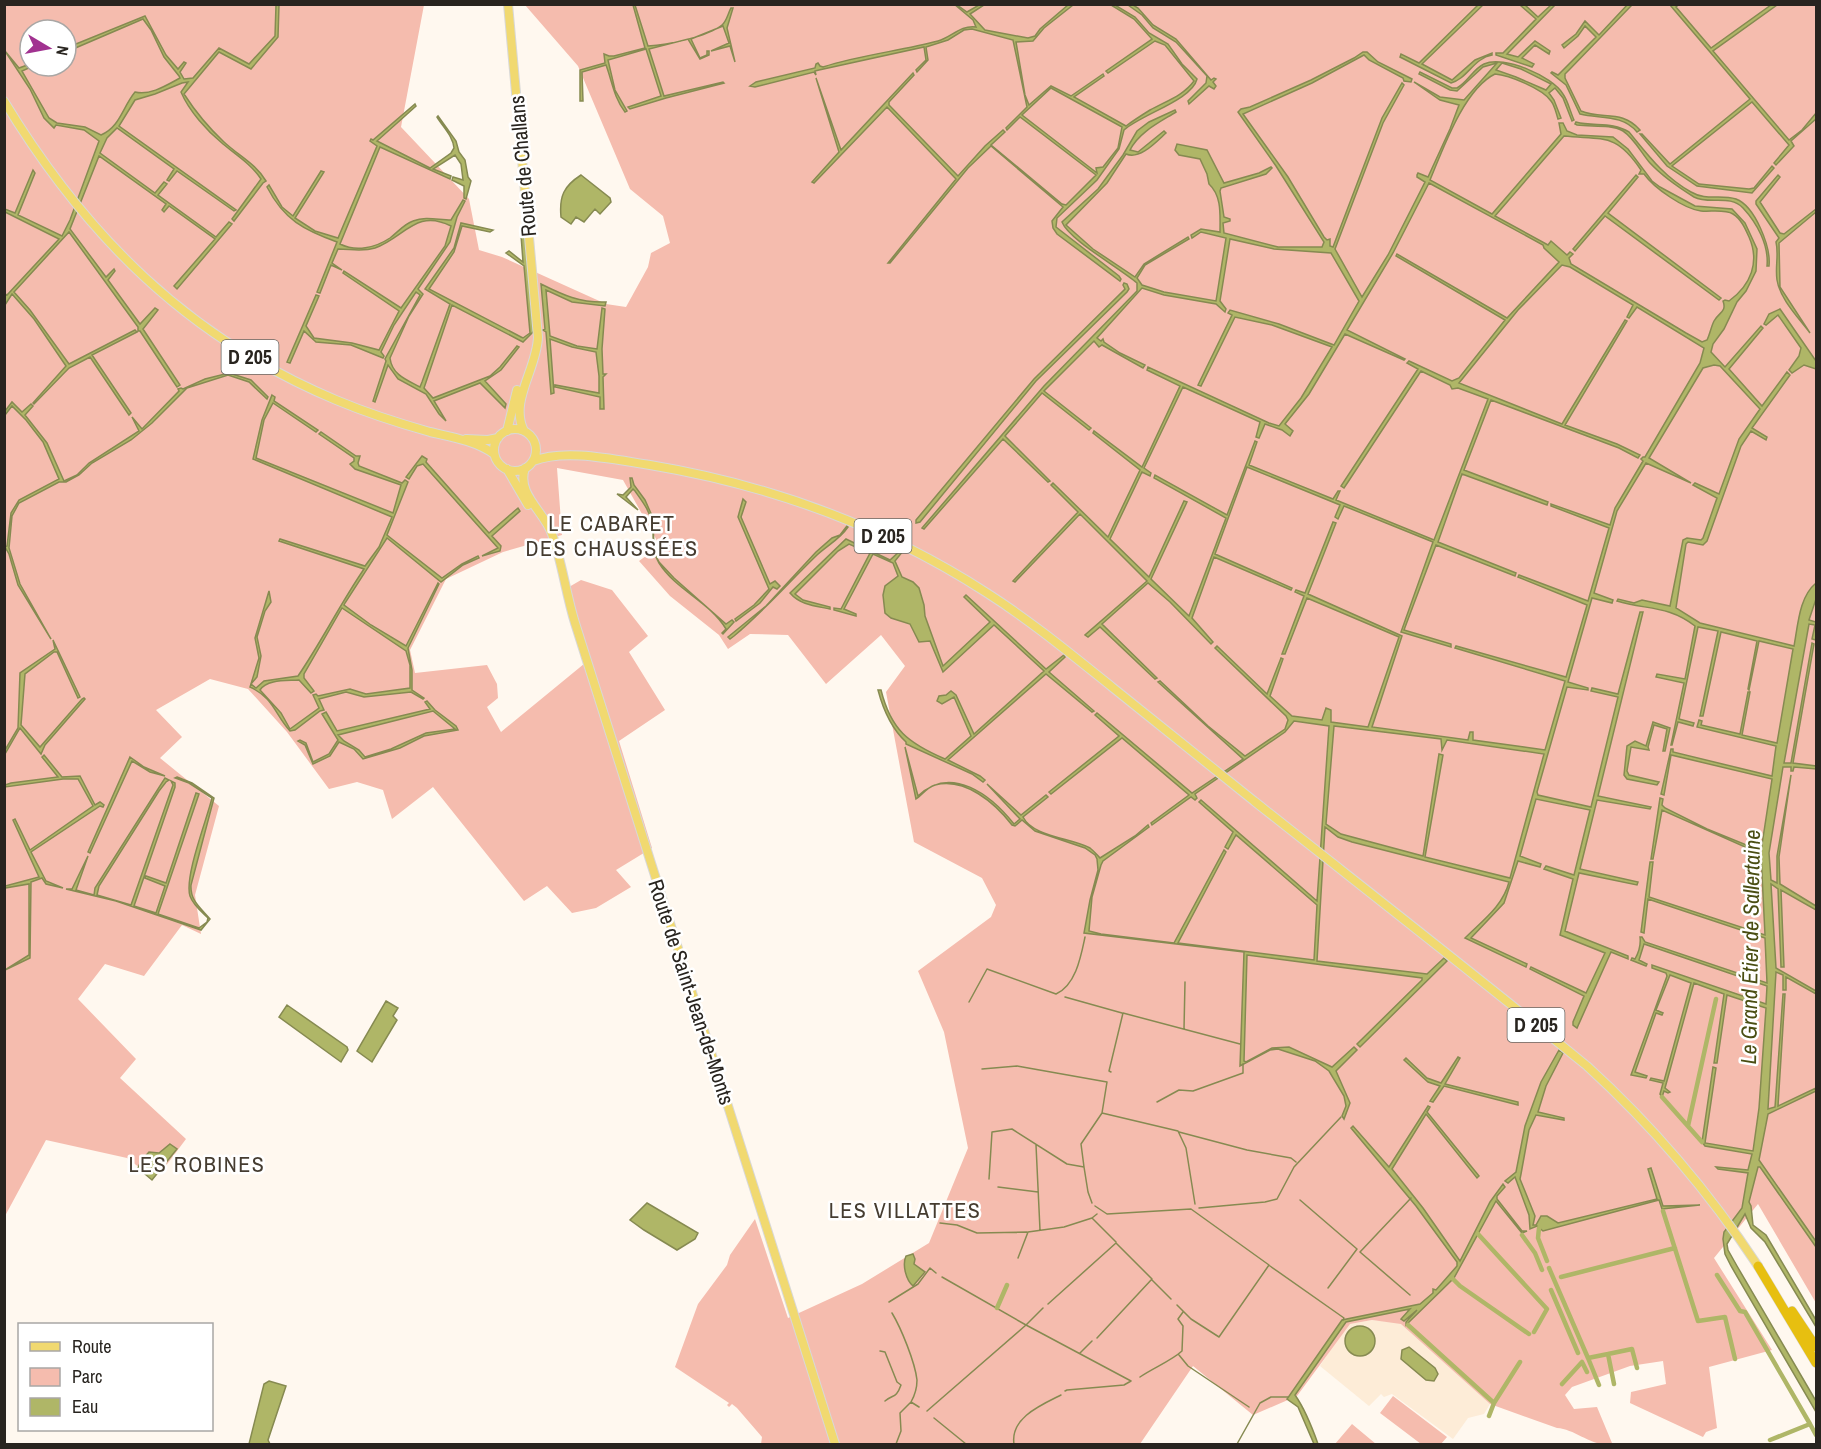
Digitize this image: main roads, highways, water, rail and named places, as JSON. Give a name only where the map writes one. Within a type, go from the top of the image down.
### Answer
[{"type":"highway","name":"D 205","points":[[1758,1266],[1816,1347]]},
{"type":"highway","name":"D 205","points":[[1758,1266],[1816,1363]]},
{"type":"main road","name":"Route de Challans","points":[[508,4],[538,347],[521,398],[520,420],[524,431]]},
{"type":"main road","name":"D 205","points":[[4,101],[38,155],[72,202],[114,249],[148,282],[190,316],[248,356],[304,386],[369,413],[457,438],[495,454]]},
{"type":"main road","name":"Route de Challans","points":[[507,430],[519,385],[534,350],[537,327]]},
{"type":"main road","points":[[507,430],[524,431],[532,437],[536,446],[533,461],[525,468],[516,471],[507,469],[499,463],[495,454],[494,448],[498,438],[507,430]]},
{"type":"main road","name":"D 205","points":[[457,438],[488,440],[498,438]]},
{"type":"main road","name":"D 205","points":[[536,446],[546,451],[572,456],[668,468],[743,485],[824,511],[891,539],[955,573],[1016,613],[1215,769],[1602,1080],[1665,1142],[1721,1211],[1758,1266]]},
{"type":"main road","name":"D 205","points":[[533,461],[555,456],[572,456]]},
{"type":"main road","points":[[525,468],[523,477],[525,490],[541,519]]},
{"type":"main road","points":[[507,469],[523,499],[541,519]]},
{"type":"main road","name":"Route de Saint-Jean-de-Monts","points":[[541,519],[553,538],[577,631],[835,1444]]},
{"type":"water","points":[[954,4],[967,12],[979,5],[984,5],[970,14],[985,30],[1028,38],[1035,36],[1068,5],[1073,5],[1044,28],[1033,41],[1016,42],[1025,95],[1029,105],[1051,86],[1071,96],[1103,74],[1104,76],[1074,97],[1126,126],[1190,86],[1194,81],[1165,45],[1155,41],[1108,73],[1106,71],[1152,39],[1134,19],[1111,5],[1135,17],[1149,33],[1168,44],[1182,64],[1197,79],[1186,94],[1124,130],[1119,149],[1097,180],[1057,218],[1056,227],[1119,276],[1120,281],[1057,234],[1052,221],[1063,207],[991,146],[968,168],[888,263],[956,179],[887,107],[814,183],[812,182],[839,152],[816,78],[841,150],[913,73],[914,75],[889,102],[889,105],[958,176],[1003,130],[1005,132],[991,145],[1066,205],[1096,175],[1020,117],[1007,130],[1006,128],[1027,107],[1013,40],[972,29],[964,30],[948,40],[926,47],[928,60],[917,72],[916,70],[926,60],[924,47],[815,71],[816,75],[814,72],[755,87],[750,86],[756,82],[815,68],[818,63],[823,67],[938,41],[961,29],[976,27],[973,20]],"holes":[[[1051,88],[1122,127],[1118,148],[1103,167],[1096,168],[1097,173],[1022,115]]]},
{"type":"water","points":[[1479,4],[1483,5],[1422,64],[1452,80],[1475,60],[1492,53],[1480,60],[1457,81],[1451,83],[1400,57],[1401,54],[1419,63]]},
{"type":"water","points":[[1628,4],[1632,5],[1565,74],[1565,78],[1581,111],[1626,119],[1640,130],[1637,132],[1625,122],[1580,114],[1566,85],[1551,73],[1558,75],[1596,37],[1585,26],[1578,36],[1564,48],[1562,45],[1576,34],[1585,21],[1599,35]]},
{"type":"water","points":[[276,5],[279,5],[278,37],[251,69],[219,52],[184,94],[213,131],[252,165],[266,181],[234,221],[232,219],[261,179],[248,164],[223,144],[199,120],[181,92],[188,82],[135,100],[119,126],[236,210],[234,211],[177,171],[169,181],[167,180],[174,169],[117,128],[107,138],[100,153],[155,193],[164,182],[167,184],[158,195],[216,237],[229,222],[232,224],[177,289],[174,286],[215,239],[169,206],[164,212],[162,210],[166,204],[99,156],[70,229],[106,277],[114,269],[115,271],[108,280],[140,324],[155,308],[158,310],[143,329],[180,385],[177,387],[138,331],[138,327],[69,232],[14,292],[69,364],[135,330],[137,332],[92,355],[131,413],[129,415],[90,357],[69,368],[34,404],[66,366],[34,319],[12,294],[5,305],[5,294],[7,295],[59,239],[5,212],[5,209],[15,213],[33,170],[35,173],[18,215],[62,236],[99,141],[84,130],[56,125],[54,128],[44,118],[23,78],[26,78],[49,118],[57,123],[85,127],[101,135],[117,122],[135,92],[152,91],[180,78],[164,57],[143,19],[78,47],[78,43],[145,16],[166,55],[178,69],[184,62],[186,63],[180,72],[184,79],[193,78],[219,48],[249,64],[275,36]]},
{"type":"water","points":[[633,5],[635,5],[648,46],[678,42],[649,49],[664,96],[724,83],[630,109],[628,107],[661,96],[646,49],[608,60],[615,90],[627,111],[625,112],[618,101],[606,65],[582,72],[583,101],[580,101],[580,70],[605,63],[604,54],[614,56],[645,48]]},
{"type":"water","points":[[1128,5],[1138,8],[1153,25],[1176,39],[1211,80],[1216,79],[1213,82],[1216,86],[1214,89],[1209,86],[1189,104],[1188,101],[1206,83],[1207,76],[1176,42],[1153,28],[1142,15]]},
{"type":"water","points":[[1520,5],[1525,5],[1538,17],[1551,5],[1555,5],[1507,54],[1518,57],[1535,41],[1550,51],[1549,54],[1535,45],[1522,58],[1534,64],[1532,67],[1496,55],[1496,53],[1503,53],[1536,19]]},
{"type":"water","points":[[1670,5],[1678,5],[1676,7],[1711,48],[1771,5],[1777,5],[1713,51],[1789,140],[1802,130],[1816,113],[1816,119],[1791,141],[1794,146],[1776,165],[1774,163],[1789,145],[1752,102],[1672,166],[1699,184],[1749,189],[1754,188],[1772,166],[1774,168],[1752,193],[1697,186],[1667,166],[1640,134],[1670,164],[1750,99]]},
{"type":"water","points":[[733,8],[727,28],[735,62],[730,46],[711,51],[729,43],[723,26],[716,29],[724,23]]},
{"type":"water","points":[[696,37],[691,39],[700,58],[707,55],[707,51],[709,55],[700,59],[688,39]]},
{"type":"water","points":[[5,51],[18,67],[18,71]]},
{"type":"water","points":[[1363,52],[1367,52],[1378,62],[1412,79],[1411,82],[1404,81],[1403,78],[1364,55],[1312,83],[1243,114],[1288,177],[1324,237],[1327,240],[1330,239],[1330,246],[1333,247],[1382,118],[1402,83],[1404,85],[1383,123],[1335,249],[1362,297],[1388,255],[1425,182],[1417,177],[1418,173],[1428,177],[1459,105],[1440,100],[1414,82],[1440,97],[1464,100],[1497,63],[1483,67],[1457,91],[1450,90],[1419,74],[1420,72],[1452,88],[1457,88],[1484,64],[1503,62],[1538,74],[1549,80],[1563,94],[1574,120],[1572,121],[1563,98],[1555,88],[1549,93],[1561,118],[1558,119],[1547,96],[1517,80],[1495,74],[1484,82],[1464,106],[1430,180],[1492,214],[1561,134],[1559,123],[1563,123],[1567,131],[1577,135],[1613,137],[1628,149],[1652,181],[1695,206],[1732,209],[1745,223],[1757,249],[1756,271],[1724,329],[1713,344],[1711,352],[1725,367],[1761,326],[1763,328],[1729,369],[1762,406],[1787,372],[1790,375],[1752,428],[1767,437],[1766,440],[1751,431],[1741,446],[1707,541],[1703,545],[1688,542],[1686,544],[1676,608],[1700,623],[1794,646],[1803,604],[1810,589],[1816,583],[1816,599],[1809,620],[1816,622],[1816,640],[1812,639],[1815,625],[1809,624],[1784,763],[1791,763],[1812,643],[1814,644],[1793,763],[1816,766],[1816,769],[1794,767],[1791,771],[1791,767],[1783,767],[1769,853],[1771,880],[1777,883],[1777,856],[1791,775],[1779,857],[1780,884],[1816,906],[1816,910],[1781,890],[1784,967],[1781,967],[1778,889],[1771,884],[1776,968],[1816,991],[1816,994],[1786,977],[1786,990],[1783,990],[1783,975],[1776,972],[1768,1109],[1775,1107],[1783,994],[1785,994],[1778,1106],[1816,1088],[1816,1091],[1768,1114],[1759,1160],[1816,1239],[1816,1247],[1760,1167],[1758,1167],[1749,1202],[1753,1225],[1766,1235],[1816,1320],[1816,1327],[1765,1242],[1751,1228],[1745,1214],[1727,1244],[1737,1266],[1816,1401],[1816,1412],[1725,1254],[1724,1232],[1742,1208],[1748,1173],[1716,1167],[1748,1170],[1752,1154],[1705,1146],[1702,1142],[1713,1067],[1716,1068],[1705,1143],[1753,1151],[1759,1108],[1766,1008],[1727,995],[1717,1063],[1714,1063],[1724,994],[1694,983],[1665,1088],[1670,1092],[1664,1091],[1662,1097],[1660,1094],[1663,1083],[1650,1080],[1651,1078],[1664,1081],[1691,983],[1670,975],[1656,1010],[1663,1013],[1662,1015],[1656,1013],[1635,1072],[1647,1076],[1646,1078],[1631,1075],[1667,976],[1666,973],[1652,968],[1652,965],[1766,1004],[1767,986],[1644,944],[1639,960],[1647,964],[1646,966],[1631,960],[1635,959],[1640,946],[1640,937],[1642,937],[1645,942],[1767,983],[1765,938],[1648,899],[1644,933],[1641,932],[1650,862],[1653,862],[1649,897],[1765,935],[1761,854],[1662,810],[1653,859],[1651,859],[1660,798],[1663,799],[1662,805],[1665,808],[1707,829],[1761,851],[1772,779],[1671,755],[1664,795],[1661,794],[1671,749],[1673,752],[1772,776],[1776,746],[1697,727],[1699,720],[1702,721],[1701,725],[1740,734],[1748,692],[1750,692],[1742,735],[1777,743],[1793,649],[1759,641],[1749,690],[1757,641],[1721,632],[1703,716],[1700,716],[1718,631],[1698,627],[1679,719],[1694,723],[1693,726],[1678,722],[1671,745],[1684,683],[1656,677],[1657,674],[1685,679],[1695,626],[1676,614],[1617,601],[1618,599],[1634,603],[1642,600],[1670,606],[1683,540],[1703,538],[1717,498],[1693,485],[1695,483],[1719,494],[1739,439],[1760,409],[1720,366],[1703,368],[1649,458],[1691,483],[1646,463],[1617,511],[1594,593],[1613,600],[1612,603],[1592,598],[1568,682],[1588,688],[1588,690],[1567,687],[1537,792],[1538,795],[1591,807],[1618,697],[1591,691],[1592,688],[1618,694],[1640,612],[1643,612],[1598,796],[1651,807],[1650,809],[1597,800],[1580,869],[1638,882],[1637,885],[1579,873],[1565,931],[1628,956],[1628,959],[1611,952],[1577,1028],[1573,1022],[1584,996],[1530,969],[1531,967],[1586,993],[1605,953],[1560,935],[1573,879],[1544,869],[1546,866],[1574,875],[1590,810],[1536,799],[1520,856],[1541,864],[1540,867],[1518,861],[1504,903],[1471,938],[1527,964],[1526,967],[1465,938],[1497,906],[1509,882],[1352,842],[1338,837],[1325,827],[1317,961],[1427,974],[1444,958],[1447,961],[1360,1047],[1357,1044],[1422,978],[1247,955],[1244,1061],[1272,1048],[1289,1047],[1332,1067],[1354,1047],[1357,1050],[1336,1071],[1350,1103],[1344,1119],[1342,1116],[1346,1106],[1344,1096],[1329,1071],[1315,1061],[1278,1049],[1270,1050],[1240,1066],[1244,952],[1084,933],[1090,900],[1098,870],[1095,855],[1085,848],[1035,831],[1022,820],[1015,826],[1012,825],[997,808],[978,794],[968,788],[938,785],[944,783],[957,783],[982,794],[1005,813],[1014,824],[1020,819],[987,784],[1021,815],[1046,795],[1048,797],[1023,817],[1028,824],[1044,833],[1090,848],[1100,858],[1148,825],[1149,827],[1103,861],[1092,897],[1089,931],[1174,943],[1224,850],[1226,852],[1178,943],[1314,960],[1317,905],[1236,835],[1228,849],[1225,847],[1233,832],[1199,802],[1201,800],[1317,901],[1329,726],[1294,721],[1285,732],[1195,794],[1197,798],[1195,800],[1191,797],[1152,825],[1151,823],[1189,795],[1122,738],[1051,794],[1049,792],[1119,736],[1095,715],[1097,713],[1192,793],[1243,759],[1158,682],[1160,681],[1208,726],[1245,756],[1285,729],[1288,720],[1215,648],[1217,646],[1267,694],[1281,658],[1283,659],[1270,696],[1292,716],[1322,720],[1326,708],[1331,710],[1331,722],[1368,727],[1399,637],[1307,598],[1285,654],[1282,654],[1304,596],[1295,592],[1296,590],[1305,593],[1333,522],[1336,523],[1308,594],[1402,636],[1372,727],[1468,740],[1470,732],[1473,732],[1473,740],[1545,750],[1565,681],[1455,648],[1456,646],[1566,677],[1587,605],[1518,577],[1519,575],[1588,601],[1609,528],[1551,506],[1551,504],[1610,525],[1615,508],[1643,461],[1641,459],[1645,457],[1700,363],[1704,348],[1637,307],[1629,318],[1627,317],[1633,305],[1570,267],[1562,265],[1518,310],[1459,383],[1562,424],[1625,320],[1627,321],[1565,425],[1617,444],[1640,455],[1638,458],[1619,448],[1491,400],[1464,470],[1548,502],[1547,505],[1462,474],[1438,542],[1516,573],[1515,576],[1436,545],[1404,630],[1451,644],[1451,647],[1401,632],[1433,542],[1344,506],[1338,519],[1335,517],[1340,505],[1247,467],[1215,554],[1292,588],[1291,590],[1214,557],[1192,618],[1213,642],[1211,644],[1148,583],[1102,624],[1157,678],[1155,679],[1100,627],[1088,637],[1085,635],[1147,581],[1080,514],[1015,582],[1013,581],[1078,512],[1051,485],[1053,483],[1108,537],[1140,470],[1093,433],[1094,431],[1142,467],[1180,386],[1147,370],[1148,367],[1279,426],[1301,398],[1332,347],[1272,325],[1235,317],[1201,386],[1198,385],[1232,315],[1228,313],[1230,310],[1279,324],[1334,345],[1359,301],[1331,253],[1274,249],[1230,239],[1220,301],[1226,309],[1225,312],[1216,304],[1164,295],[1142,288],[1097,338],[1101,341],[1103,339],[1120,353],[1145,365],[1143,368],[1102,345],[1099,347],[1094,341],[1044,391],[1091,428],[1089,430],[1042,393],[1005,436],[1050,481],[1048,482],[1003,439],[924,529],[922,528],[1044,386],[1137,291],[1137,283],[1074,237],[1062,222],[1098,189],[1137,131],[1149,122],[1175,110],[1176,112],[1150,128],[1139,138],[1130,150],[1138,152],[1164,131],[1166,133],[1137,155],[1126,154],[1107,183],[1066,225],[1093,249],[1135,277],[1144,264],[1188,237],[1189,239],[1145,265],[1137,278],[1142,285],[1164,292],[1216,301],[1226,238],[1201,232],[1192,238],[1191,235],[1201,229],[1220,232],[1218,200],[1209,184],[1200,159],[1179,155],[1175,150],[1177,144],[1207,150],[1224,183],[1272,168],[1266,174],[1221,188],[1224,217],[1230,219],[1223,223],[1224,233],[1278,247],[1322,247],[1324,242],[1276,166],[1238,112],[1311,80]],"holes":[[[1502,63],[1521,69],[1551,84],[1546,90],[1496,70]],[[1564,136],[1600,139],[1616,144],[1624,150],[1641,170],[1639,174],[1644,174],[1678,202],[1701,211],[1730,212],[1736,216],[1749,237],[1754,255],[1753,264],[1743,288],[1729,301],[1723,301],[1723,310],[1714,321],[1707,340],[1702,342],[1571,264],[1569,258],[1573,254],[1570,252],[1567,255],[1551,241],[1548,245],[1495,216]],[[1429,183],[1543,245],[1559,262],[1507,318],[1397,254],[1396,256],[1505,320],[1459,378],[1452,381],[1409,361],[1407,363],[1418,369],[1341,486],[1344,488],[1421,371],[1450,385],[1452,389],[1458,388],[1488,399],[1434,540],[1336,500],[1340,491],[1333,499],[1249,465],[1257,442],[1255,441],[1227,515],[1155,475],[1154,478],[1226,518],[1189,616],[1151,579],[1187,502],[1184,501],[1149,577],[1110,539],[1142,472],[1150,476],[1151,473],[1144,468],[1183,387],[1260,422],[1256,437],[1259,438],[1265,424],[1282,430],[1290,436],[1293,431],[1285,424],[1309,394],[1345,334],[1405,359],[1347,330],[1393,253]],[[1334,726],[1441,739],[1442,750],[1447,740],[1544,754],[1510,878],[1425,857],[1443,755],[1439,754],[1423,856],[1341,834],[1326,824]]]},
{"type":"water","points":[[415,104],[416,106],[377,141],[430,168],[451,153],[454,148],[438,116],[456,141],[459,152],[465,160],[471,181],[466,199],[464,198],[464,186],[452,180],[453,177],[463,180],[461,164],[455,155],[433,169],[451,176],[450,179],[380,147],[340,244],[352,248],[372,246],[390,238],[413,221],[427,218],[451,220],[463,200],[465,201],[457,217],[450,242],[418,289],[423,294],[409,316],[390,358],[397,373],[420,387],[450,304],[425,289],[454,248],[461,223],[493,230],[490,232],[462,226],[454,252],[429,289],[523,338],[530,333],[524,266],[506,253],[509,251],[523,262],[521,235],[525,235],[534,331],[523,342],[452,305],[424,388],[433,398],[490,376],[517,346],[519,347],[501,370],[485,381],[506,404],[505,408],[480,383],[434,401],[446,421],[426,394],[398,379],[388,365],[375,402],[373,401],[385,359],[420,295],[416,292],[394,325],[381,352],[383,358],[351,345],[316,342],[304,331],[290,363],[287,362],[316,295],[319,296],[306,326],[314,338],[352,343],[379,350],[399,311],[343,273],[344,271],[401,308],[445,246],[451,226],[439,221],[428,220],[411,226],[375,248],[338,249],[332,263],[342,270],[331,265],[320,293],[317,292],[337,242],[305,228],[288,216],[267,187],[269,185],[282,207],[293,216],[321,171],[324,172],[295,218],[315,231],[338,238],[377,146],[370,141],[371,139],[373,140]]},
{"type":"water","points":[[1576,122],[1610,125],[1623,129],[1629,132],[1657,165],[1681,186],[1697,195],[1736,199],[1743,203],[1760,228],[1767,249],[1769,266],[1767,266],[1764,242],[1757,227],[1738,204],[1726,200],[1706,200],[1694,197],[1655,168],[1623,131],[1607,127],[1577,125]]},
{"type":"water","points":[[581,175],[610,198],[611,202],[600,214],[595,209],[584,222],[576,217],[571,224],[561,217],[562,197],[570,183]]},
{"type":"water","points":[[1636,175],[1638,177],[1608,213],[1721,298],[1719,300],[1605,216],[1575,251],[1573,249]]},
{"type":"water","points":[[1778,175],[1780,177],[1760,202],[1780,233],[1784,234],[1816,209],[1816,212],[1779,243],[1780,287],[1810,333],[1790,308],[1779,287],[1776,242],[1779,238],[1756,204],[1756,201]]},
{"type":"water","points":[[1124,283],[1129,289],[1127,292],[1036,381],[920,522],[916,523],[916,520],[1034,379],[1125,289]]},
{"type":"water","points":[[541,284],[572,298],[606,302],[605,306],[572,302],[546,290],[550,336],[577,346],[597,349],[602,308],[605,309],[602,349],[603,374],[606,374],[603,377],[604,409],[600,409],[600,397],[555,387],[555,385],[599,393],[596,352],[550,339],[554,393],[551,394],[546,332],[543,330],[545,329]]},
{"type":"water","points":[[1780,309],[1816,361],[1816,369],[1804,365],[1792,373],[1789,370],[1799,356],[1801,348],[1778,315],[1766,325],[1764,324],[1769,314]]},
{"type":"water","points":[[229,373],[251,380],[268,397],[267,399],[249,382],[228,375],[187,388],[152,423],[131,440],[92,463],[79,475],[66,482],[59,482],[19,503],[12,516],[9,548],[20,584],[51,639],[18,585],[5,547],[11,513],[19,500],[59,479],[43,442],[26,420],[12,406],[5,415],[5,411],[12,402],[22,412],[31,404],[33,406],[25,415],[47,443],[64,481],[77,475],[89,463],[139,431],[132,417],[142,429],[179,391],[178,389]]},
{"type":"water","points":[[272,395],[275,397],[274,401],[318,430],[316,432],[273,403],[264,420],[256,458],[393,513],[401,485],[355,469],[350,464],[354,458],[319,434],[321,432],[356,456],[360,456],[359,466],[402,483],[405,480],[408,482],[387,535],[442,578],[462,564],[478,556],[479,558],[463,565],[441,582],[387,538],[344,605],[406,646],[439,584],[408,648],[412,670],[412,690],[423,699],[411,692],[364,697],[346,692],[319,699],[324,710],[290,731],[264,696],[250,687],[259,658],[255,638],[269,591],[271,602],[265,611],[257,637],[261,656],[257,677],[251,684],[256,688],[264,681],[298,676],[364,569],[279,541],[280,539],[365,566],[379,547],[392,517],[253,459],[262,420]],"holes":[[[342,608],[406,651],[410,665],[410,688],[366,694],[350,689],[313,695],[319,708],[290,729],[281,713],[260,690],[272,682],[299,680],[311,693],[314,691],[304,678],[304,674]]]},
{"type":"water","points":[[422,456],[427,459],[426,462],[489,533],[518,508],[520,511],[492,536],[501,546],[500,551],[482,556],[498,548],[423,464],[417,466],[409,479],[406,477]]},
{"type":"water","points":[[630,478],[645,500],[653,518],[654,550],[651,519],[643,502],[633,489],[626,497],[638,510],[617,494],[623,495],[631,487]]},
{"type":"water","points":[[743,499],[746,502],[741,517],[770,584],[775,581],[780,586],[777,589],[773,587],[760,603],[736,621],[735,619],[754,605],[769,589],[738,517]]},
{"type":"water","points":[[847,526],[841,535],[817,555],[756,617],[730,639],[728,637],[766,606],[816,552],[832,538],[840,535]]},
{"type":"water","points":[[846,539],[890,560],[901,550],[903,551],[895,561],[902,577],[919,588],[925,616],[943,666],[990,622],[964,597],[966,595],[1046,669],[1064,655],[1065,657],[1049,672],[1094,711],[1092,712],[1046,674],[948,760],[980,776],[985,780],[983,782],[972,774],[906,744],[889,718],[878,690],[881,690],[890,715],[903,734],[921,747],[945,759],[971,736],[954,697],[942,704],[937,701],[939,696],[951,691],[956,695],[974,734],[1044,671],[994,625],[943,672],[930,641],[919,642],[910,624],[891,618],[885,613],[883,595],[885,586],[898,576],[893,563],[873,554],[844,609],[856,616],[834,610],[834,608],[841,609],[870,553],[849,544],[838,551],[795,594],[803,600],[830,607],[830,609],[808,604],[794,597],[790,593]]},
{"type":"water","points":[[655,554],[659,562],[674,578],[726,624],[732,620],[734,622],[723,634],[726,629],[719,620],[674,581],[659,563]]},
{"type":"water","points":[[53,640],[80,697],[78,698],[57,652],[54,652],[25,674],[21,725],[40,747],[82,699],[85,699],[45,745],[41,754],[20,728],[5,754],[18,728],[20,673],[55,649]]},
{"type":"water","points":[[427,701],[458,730],[424,736],[400,748],[363,759],[354,749],[339,742],[330,756],[313,764],[305,745],[298,741],[306,743],[313,762],[329,754],[338,740],[322,714],[326,712],[337,731],[430,709],[425,702]],"holes":[[[433,711],[455,729],[426,733],[391,749],[365,757],[338,735]]]},
{"type":"water","points":[[1653,722],[1670,728],[1665,751],[1663,751],[1667,729],[1654,725],[1649,750],[1631,747],[1627,771],[1629,775],[1659,782],[1657,785],[1627,779],[1624,775],[1627,746],[1635,741],[1646,746]]},
{"type":"water","points":[[905,747],[918,796],[926,790],[916,799]]},
{"type":"water","points":[[44,755],[62,777],[80,776],[95,805],[100,802],[104,805],[31,852],[46,881],[63,888],[46,884],[42,878],[31,882],[30,958],[5,970],[29,955],[29,884],[5,888],[5,886],[39,877],[13,820],[15,819],[30,850],[93,806],[78,779],[5,787],[11,783],[58,777],[42,757]]},
{"type":"water","points":[[130,757],[144,767],[165,776],[150,772],[132,761],[90,853],[88,852]]},
{"type":"water","points":[[165,778],[169,780],[159,791],[99,886],[97,895],[131,905],[173,785],[171,781],[175,783],[175,787],[134,906],[156,913],[165,886],[145,878],[146,876],[166,883],[196,793],[199,794],[158,914],[199,928],[207,922],[208,918],[191,899],[189,887],[193,862],[212,798],[189,783],[175,778],[192,783],[214,798],[191,885],[194,900],[210,919],[201,930],[116,901],[66,889],[72,889],[88,856],[76,890],[94,895],[95,888]]},
{"type":"water","points":[[386,1001],[398,1008],[393,1016],[397,1020],[372,1062],[357,1051]]},
{"type":"water","points":[[287,1005],[347,1047],[348,1050],[341,1062],[279,1017]]},
{"type":"water","points":[[1559,1050],[1563,1053],[1546,1086],[1538,1112],[1564,1118],[1564,1120],[1536,1115],[1529,1130],[1520,1179],[1535,1216],[1533,1225],[1536,1225],[1541,1216],[1547,1216],[1558,1223],[1657,1199],[1648,1169],[1651,1168],[1663,1206],[1700,1205],[1662,1209],[1659,1200],[1543,1231],[1537,1226],[1530,1229],[1529,1215],[1515,1177],[1508,1183],[1505,1181],[1516,1172],[1525,1126],[1541,1082]]},
{"type":"water","points":[[1458,1057],[1460,1058],[1445,1084],[1518,1102],[1518,1105],[1444,1086],[1433,1102],[1430,1101],[1440,1086],[1428,1082],[1404,1060],[1406,1058],[1427,1078],[1441,1083]]},
{"type":"water","points":[[1428,1106],[1430,1107],[1427,1112],[1479,1176],[1477,1178],[1426,1114],[1392,1169],[1460,1261],[1490,1202],[1503,1184],[1505,1187],[1497,1199],[1522,1231],[1527,1231],[1522,1233],[1496,1201],[1454,1278],[1406,1325],[1417,1310],[1404,1321],[1401,1319],[1410,1309],[1346,1322],[1295,1395],[1311,1425],[1318,1444],[1314,1444],[1298,1407],[1287,1399],[1342,1320],[1420,1304],[1457,1266],[1457,1262],[1416,1206],[1351,1128],[1353,1126],[1389,1167]]},
{"type":"water","points":[[170,1144],[177,1149],[152,1180],[138,1168],[141,1161],[149,1152],[159,1153]]},
{"type":"water","points":[[647,1203],[698,1233],[695,1239],[677,1250],[630,1220]]},
{"type":"water","points":[[913,1254],[914,1264],[925,1272],[913,1286],[904,1264],[906,1256]]},
{"type":"water","points":[[1360,1326],[1371,1330],[1375,1341],[1371,1352],[1360,1356],[1349,1352],[1345,1341],[1349,1330]]},
{"type":"water","points":[[1409,1347],[1435,1368],[1438,1374],[1434,1381],[1426,1380],[1401,1359],[1402,1350]]},
{"type":"water","points":[[269,1381],[286,1386],[268,1440],[270,1444],[249,1444],[264,1384]]},
{"type":"waterway","points":[[969,1002],[987,969],[1056,994],[1063,990],[1073,977],[1085,937]]},
{"type":"waterway","points":[[1184,1029],[1185,982]]},
{"type":"waterway","points":[[1065,997],[1122,1013]]},
{"type":"waterway","points":[[1688,1126],[1716,999]]},
{"type":"waterway","points":[[1111,1072],[1109,1071],[1123,1013],[1240,1044]]},
{"type":"waterway","points":[[1157,1102],[1179,1090],[1193,1091],[1243,1073],[1243,1064]]},
{"type":"waterway","points":[[982,1069],[1017,1066],[1107,1082],[1102,1113]]},
{"type":"waterway","points":[[1662,1097],[1702,1142]]},
{"type":"waterway","points":[[1084,1167],[1081,1144],[1102,1113],[1178,1131],[1186,1148],[1195,1204]]},
{"type":"waterway","points":[[1199,1208],[1277,1199],[1294,1167],[1341,1117]]},
{"type":"waterway","points":[[989,1179],[992,1132],[1012,1129],[1067,1164],[1084,1167],[1092,1203]]},
{"type":"waterway","points":[[1179,1132],[1247,1150],[1291,1158],[1296,1162]]},
{"type":"waterway","points":[[1036,1145],[1040,1230]]},
{"type":"waterway","points":[[998,1187],[1038,1192]]},
{"type":"waterway","points":[[1360,1252],[1411,1198]]},
{"type":"waterway","points":[[1300,1200],[1357,1249],[1328,1288]]},
{"type":"waterway","points":[[1095,1206],[1107,1214],[1191,1209],[1269,1265],[1219,1337],[1191,1319],[1177,1305]]},
{"type":"waterway","points":[[1663,1211],[1698,1321],[1725,1317],[1735,1359]]},
{"type":"waterway","points":[[1097,1214],[1092,1218],[1116,1242]]},
{"type":"waterway","points":[[1018,1258],[1028,1232],[1064,1227],[1092,1218]]},
{"type":"waterway","points":[[940,1223],[957,1225],[977,1233],[1027,1232]]},
{"type":"waterway","points":[[1539,1228],[1538,1238],[1547,1261]]},
{"type":"waterway","points":[[1478,1234],[1547,1309],[1534,1332]]},
{"type":"waterway","points":[[1522,1235],[1535,1253],[1542,1270]]},
{"type":"waterway","points":[[1048,1304],[1116,1243],[1152,1279],[1097,1338]]},
{"type":"waterway","points":[[1561,1277],[1675,1248]]},
{"type":"waterway","points":[[1360,1252],[1410,1295]]},
{"type":"waterway","points":[[1270,1266],[1344,1318],[1343,1320]]},
{"type":"waterway","points":[[889,1302],[918,1284],[930,1268],[936,1273]]},
{"type":"waterway","points":[[1549,1268],[1588,1358]]},
{"type":"waterway","points":[[1717,1275],[1740,1311],[1745,1312],[1810,1424],[1770,1440]]},
{"type":"waterway","points":[[927,1411],[1026,1325],[942,1277]]},
{"type":"waterway","points":[[1453,1279],[1529,1334]]},
{"type":"waterway","points":[[1152,1280],[1171,1299]]},
{"type":"waterway","points":[[997,1308],[1007,1285]]},
{"type":"waterway","points":[[1551,1290],[1578,1353]]},
{"type":"waterway","points":[[1043,1308],[1026,1325],[1131,1381],[1124,1385],[1065,1391]]},
{"type":"waterway","points":[[1140,1377],[1182,1351],[1183,1326],[1178,1319],[1183,1312]]},
{"type":"waterway","points":[[892,1313],[907,1345],[916,1373],[917,1386],[911,1402]]},
{"type":"waterway","points":[[1408,1325],[1494,1403],[1489,1416]]},
{"type":"waterway","points":[[1080,1353],[1092,1341]]},
{"type":"waterway","points":[[1614,1384],[1608,1354],[1632,1349],[1637,1368]]},
{"type":"waterway","points":[[880,1351],[885,1352],[897,1382],[901,1385],[896,1394],[885,1401]]},
{"type":"waterway","points":[[1599,1385],[1588,1358],[1608,1354]]},
{"type":"waterway","points":[[1179,1355],[1188,1366],[1249,1407]]},
{"type":"waterway","points":[[1494,1403],[1520,1362]]},
{"type":"waterway","points":[[1562,1384],[1582,1362],[1587,1372]]},
{"type":"waterway","points":[[1014,1444],[1014,1435],[1022,1420],[1036,1408],[1061,1395]]},
{"type":"waterway","points":[[1237,1444],[1260,1403],[1271,1397],[1288,1397]]},
{"type":"waterway","points":[[896,1444],[901,1431],[900,1413],[911,1402],[919,1407]]},
{"type":"waterway","points":[[934,1418],[966,1444]]},
{"type":"waterway","points":[[1810,1424],[1816,1435]]},
{"type":"district","name":"LE CABARET DES CHAUSSÉES","points":[[612,536]]},
{"type":"district","name":"LES ROBINES","points":[[197,1164]]},
{"type":"district","name":"LES VILLATTES","points":[[905,1210]]},
{"type":"water label","name":"Le Grand Étier de Sallertaine","points":[[1750,947]]}]
